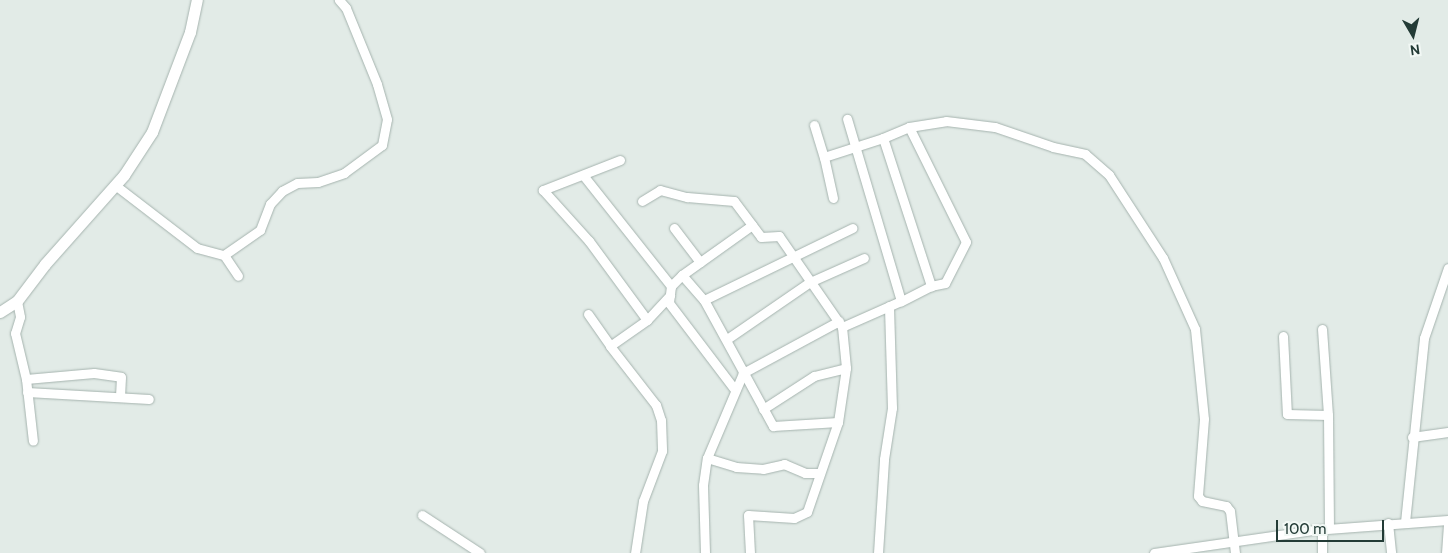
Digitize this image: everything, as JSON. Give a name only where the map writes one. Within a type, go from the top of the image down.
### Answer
[{"type":"main road","points":[[0,312],[17,301],[44,264],[115,185],[152,132],[190,32],[197,0]]},
{"type":"street","points":[[224,255],[260,230],[270,204],[282,191],[297,183],[318,182],[344,172],[382,145],[387,119],[377,84],[346,8],[339,0]]},
{"type":"street","points":[[847,119],[901,301]]},
{"type":"street","points":[[824,157],[883,138],[909,127],[946,121],[995,127],[1053,148],[1085,154],[1097,161],[1109,175],[1163,258],[1182,293],[1195,329],[1204,419],[1198,496],[1202,501],[1226,506],[1230,511],[1235,553]]},
{"type":"street","points":[[814,125],[824,157],[833,198]]},
{"type":"street","points":[[705,553],[703,485],[707,458],[743,373],[841,324],[901,301],[930,286],[946,283],[966,242],[909,127]]},
{"type":"street","points":[[883,138],[930,286]]},
{"type":"street","points":[[620,160],[605,163],[583,175],[543,190],[589,241],[647,320]]},
{"type":"street","points":[[583,175],[670,291],[669,303],[735,390]]},
{"type":"street","points":[[115,185],[198,248],[224,255],[238,276]]},
{"type":"street","points":[[642,201],[660,190],[687,197],[734,201],[761,237],[779,236],[841,324],[846,368],[838,422],[807,512],[794,518],[748,515],[750,553]]},
{"type":"street","points":[[610,346],[647,320],[682,275],[752,225]]},
{"type":"street","points":[[674,228],[700,262]]},
{"type":"street","points":[[704,300],[792,255],[852,228]]},
{"type":"street","points":[[727,339],[810,282],[864,258]]},
{"type":"street","points":[[1404,522],[1424,338],[1448,268]]},
{"type":"street","points":[[682,275],[704,300],[773,426],[838,422]]},
{"type":"street","points":[[17,301],[20,318],[15,333],[26,380],[33,441]]},
{"type":"street","points":[[878,553],[884,459],[892,408],[889,306]]},
{"type":"street","points":[[588,314],[610,346],[656,405],[661,420],[662,451],[643,501],[635,553]]},
{"type":"street","points":[[1322,329],[1328,415],[1325,529],[1322,553]]},
{"type":"street","points":[[1283,336],[1287,414],[1328,415]]},
{"type":"street","points":[[763,409],[814,376],[846,368]]},
{"type":"street","points":[[26,380],[94,373],[121,377],[120,397]]},
{"type":"street","points":[[27,392],[149,399]]},
{"type":"street","points":[[1412,437],[1448,432]]},
{"type":"street","points":[[707,458],[736,467],[763,469],[784,464],[805,473],[820,473]]},
{"type":"street","points":[[422,515],[480,553]]},
{"type":"street","points":[[1154,553],[1325,529],[1388,523],[1448,521],[1446,553]]},
{"type":"street","points":[[1388,523],[1390,553]]}]
